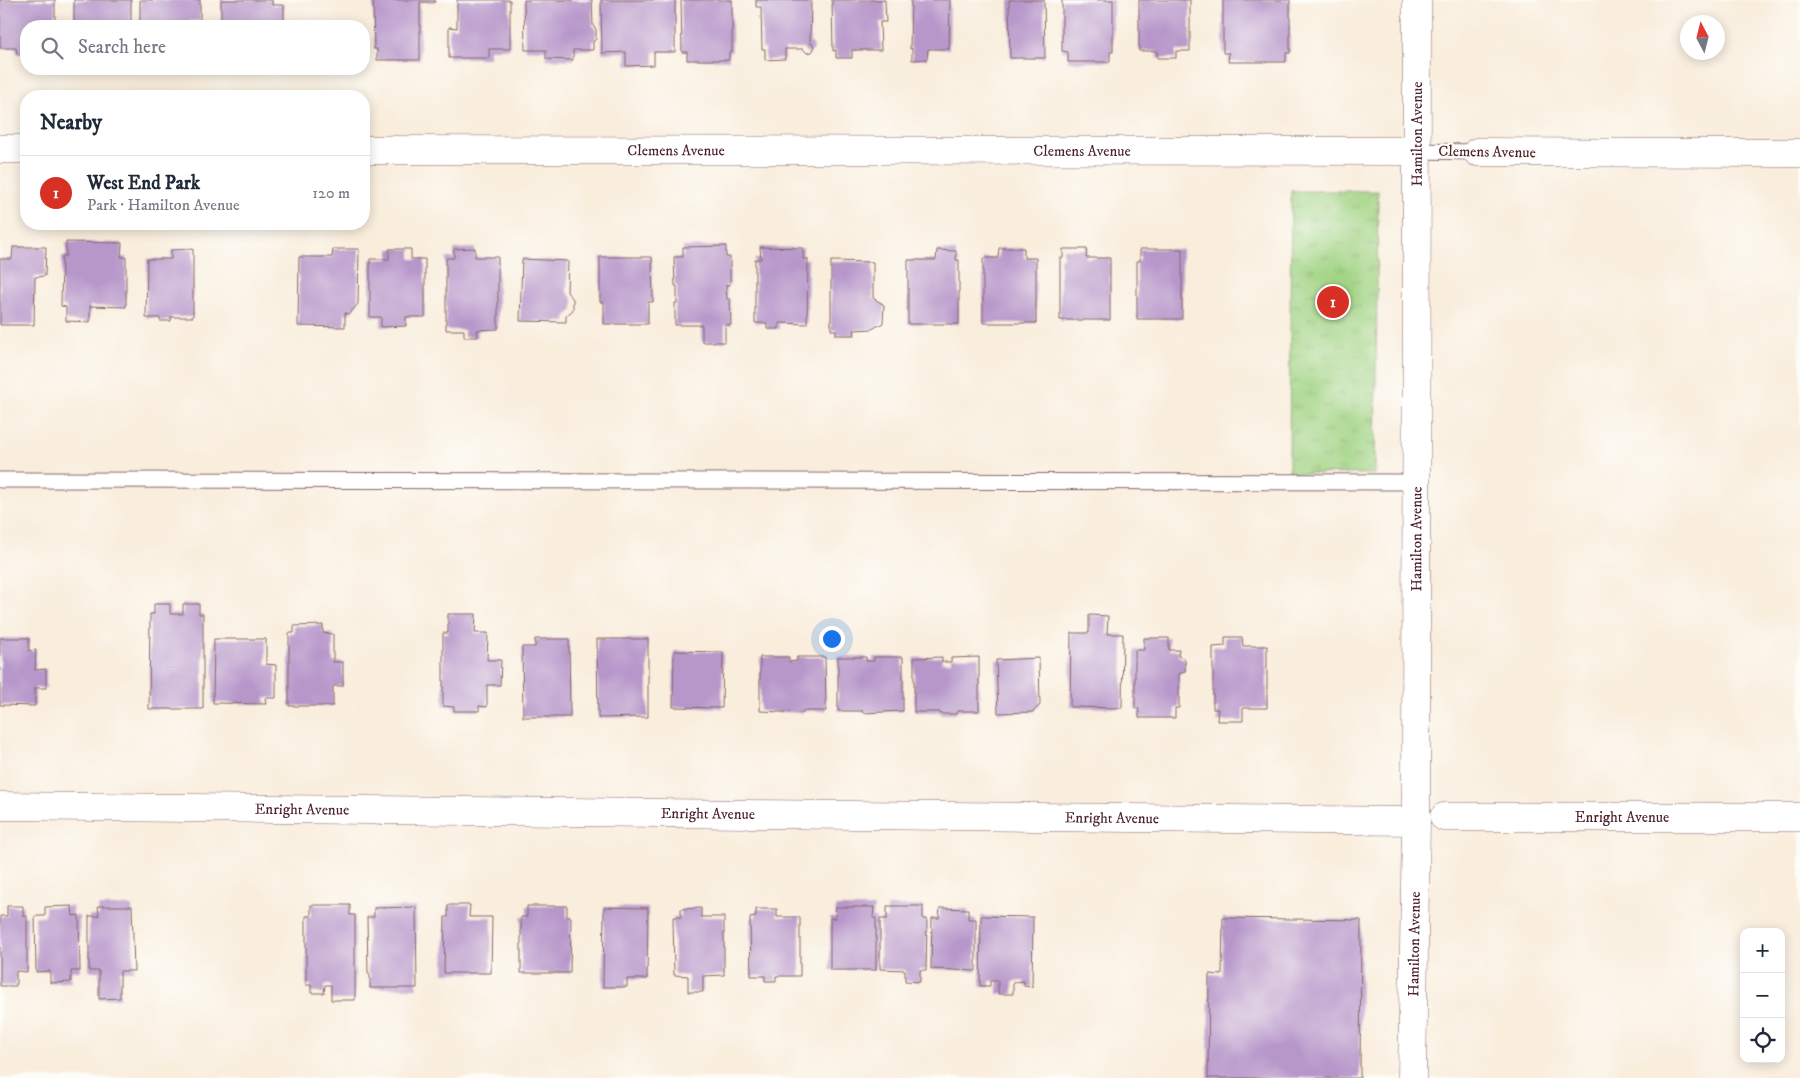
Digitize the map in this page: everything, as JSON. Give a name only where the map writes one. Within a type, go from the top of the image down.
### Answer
[{"type":"street","name":"Hamilton Avenue","points":[[1412,1078],[1416,821],[1417,0]]},
{"type":"street","points":[[0,149],[20,149]]},
{"type":"street","name":"Clemens Avenue","points":[[370,150],[1416,151]]},
{"type":"street","name":"Clemens Avenue","points":[[1477,152],[1800,153]]},
{"type":"street","name":"Enright Avenue","points":[[0,806],[1416,821]]},
{"type":"street","name":"Enright Avenue","points":[[1444,817],[1800,817]]},
{"type":"lane","name":"Clemens Avenue","points":[[1416,151],[1477,152]]},
{"type":"lane","points":[[0,480],[1416,482]]},
{"type":"green space","points":[[1291,191],[1378,191],[1375,474],[1289,473]]},
{"type":"building","points":[[0,0],[55,0],[55,20],[20,20],[20,54],[17,54],[16,48],[0,48]]},
{"type":"building","points":[[74,0],[131,0],[131,20],[74,20]]},
{"type":"building","points":[[140,0],[200,0],[200,20],[140,20]]},
{"type":"building","points":[[221,0],[272,0],[272,5],[284,5],[284,20],[221,20]]},
{"type":"building","points":[[373,0],[435,0],[435,2],[420,2],[420,60],[377,60],[377,49],[374,49]]},
{"type":"building","points":[[457,0],[510,0],[510,49],[489,49],[489,58],[449,58],[449,27],[457,28]]},
{"type":"building","points":[[524,0],[592,0],[593,26],[596,29],[593,50],[573,50],[573,60],[546,59],[546,50],[525,50]]},
{"type":"building","points":[[601,0],[675,0],[675,52],[654,52],[654,65],[626,66],[626,52],[602,53]]},
{"type":"building","points":[[681,0],[732,0],[732,52],[729,52],[729,60],[687,60],[687,52],[682,52]]},
{"type":"building","points":[[756,0],[811,0],[810,43],[813,44],[814,49],[812,52],[807,53],[803,49],[785,49],[785,59],[765,60],[765,49],[762,49],[761,7],[756,7]]},
{"type":"building","points":[[832,0],[885,0],[886,22],[880,22],[881,50],[852,50],[852,58],[836,58],[836,50],[833,51]]},
{"type":"building","points":[[911,0],[950,0],[949,49],[928,49],[927,59],[912,60],[912,48],[910,49]]},
{"type":"building","points":[[1009,0],[1044,0],[1045,58],[1010,58]]},
{"type":"building","points":[[1062,0],[1113,0],[1113,52],[1110,52],[1110,62],[1068,62],[1068,52],[1062,51]]},
{"type":"building","points":[[1139,0],[1190,0],[1190,51],[1176,51],[1176,58],[1157,58],[1157,51],[1139,51]]},
{"type":"building","points":[[1223,0],[1290,0],[1290,53],[1286,53],[1286,62],[1228,62],[1229,53],[1223,53]]},
{"type":"building","points":[[66,242],[122,243],[121,257],[126,257],[126,307],[90,306],[90,322],[66,321],[66,307],[61,306],[62,256],[66,256]]},
{"type":"building","points":[[726,246],[726,257],[730,257],[730,285],[726,285],[727,299],[730,299],[731,325],[725,325],[725,342],[702,342],[702,325],[675,325],[677,286],[675,286],[674,257],[683,257],[683,247]]},
{"type":"building","points":[[13,247],[46,247],[45,276],[35,277],[34,325],[0,325],[0,259],[12,259]]},
{"type":"building","points":[[760,247],[803,248],[803,259],[808,259],[807,324],[779,323],[779,329],[767,329],[767,323],[755,323],[755,259],[761,259]]},
{"type":"building","points":[[475,248],[475,257],[498,257],[498,329],[477,330],[478,337],[464,337],[464,330],[446,330],[446,258],[454,258],[454,249]]},
{"type":"building","points":[[999,248],[1024,248],[1024,258],[1036,258],[1036,323],[983,323],[983,258],[998,258]]},
{"type":"building","points":[[193,249],[193,317],[171,317],[171,321],[160,321],[160,318],[146,318],[147,259],[171,259],[171,250]]},
{"type":"building","points":[[333,249],[359,249],[358,304],[349,314],[345,313],[345,327],[298,326],[299,257],[332,257]]},
{"type":"building","points":[[389,249],[411,249],[411,259],[425,259],[425,317],[406,317],[406,326],[381,327],[381,317],[370,317],[370,259],[389,259]]},
{"type":"building","points":[[1063,249],[1087,249],[1086,258],[1110,258],[1110,320],[1060,320],[1060,258],[1063,258]]},
{"type":"building","points":[[1140,249],[1182,249],[1182,319],[1137,319],[1137,261],[1140,261]]},
{"type":"building","points":[[937,250],[956,251],[956,260],[959,260],[959,324],[908,324],[908,260],[936,260]]},
{"type":"building","points":[[600,257],[652,257],[653,302],[648,302],[648,324],[604,324],[604,302],[600,302]]},
{"type":"building","points":[[522,259],[568,261],[567,292],[573,299],[573,310],[566,316],[566,322],[520,321]]},
{"type":"building","points":[[831,261],[873,262],[873,298],[884,305],[883,323],[872,329],[854,330],[855,335],[836,335],[836,330],[831,330]]},
{"type":"building","points":[[154,604],[170,604],[170,614],[183,614],[183,604],[199,604],[199,614],[203,614],[203,709],[149,709],[150,614],[154,614]]},
{"type":"building","points":[[448,614],[476,614],[475,633],[488,633],[487,660],[501,660],[500,685],[487,685],[487,707],[479,706],[479,711],[454,711],[454,707],[443,706],[443,633],[448,633]]},
{"type":"building","points":[[1089,615],[1108,616],[1107,634],[1123,634],[1122,708],[1070,707],[1071,633],[1089,633]]},
{"type":"building","points":[[323,625],[323,633],[333,634],[333,662],[343,662],[343,686],[333,686],[333,706],[289,706],[289,633],[294,633],[294,626]]},
{"type":"building","points":[[1225,637],[1242,637],[1243,646],[1267,646],[1267,708],[1243,708],[1243,721],[1217,721],[1218,709],[1213,709],[1213,647],[1225,646]]},
{"type":"building","points":[[0,638],[29,638],[29,651],[36,650],[35,670],[46,669],[46,688],[35,688],[35,706],[0,705]]},
{"type":"building","points":[[1144,638],[1169,638],[1169,650],[1179,650],[1178,656],[1185,659],[1185,671],[1179,674],[1179,708],[1175,708],[1175,718],[1139,718],[1138,708],[1135,708],[1135,650],[1144,650]]},
{"type":"building","points":[[214,639],[266,639],[266,664],[276,665],[276,698],[265,698],[266,704],[213,703]]},
{"type":"building","points":[[535,639],[569,639],[570,717],[523,717],[522,647],[535,647]]},
{"type":"building","points":[[597,639],[648,639],[648,717],[598,718]]},
{"type":"building","points":[[674,651],[723,652],[722,708],[673,707]]},
{"type":"building","points":[[760,657],[789,657],[789,662],[797,661],[797,657],[825,657],[826,711],[802,711],[803,713],[760,711]]},
{"type":"building","points":[[838,657],[866,657],[866,661],[874,661],[874,657],[903,657],[903,711],[863,713],[863,711],[838,711]]},
{"type":"building","points":[[942,657],[942,662],[951,662],[951,658],[979,657],[979,711],[957,711],[956,714],[914,712],[914,658]]},
{"type":"building","points":[[1039,658],[1040,705],[1033,712],[998,713],[996,660]]},
{"type":"building","points":[[311,905],[350,905],[350,915],[355,915],[355,1000],[331,1000],[331,985],[325,985],[324,993],[311,993],[311,985],[306,985],[306,916],[311,916]]},
{"type":"building","points":[[448,905],[470,905],[469,917],[492,917],[491,973],[444,973],[445,917],[448,917]]},
{"type":"building","points":[[7,906],[23,906],[23,916],[27,916],[27,972],[16,971],[16,986],[0,986],[0,916],[7,916]]},
{"type":"building","points":[[72,906],[73,916],[79,915],[80,971],[71,971],[71,982],[50,983],[50,971],[36,972],[35,916],[45,916],[45,907]]},
{"type":"building","points":[[98,906],[132,906],[134,971],[120,971],[120,998],[99,999],[99,971],[89,971],[89,916],[99,916]]},
{"type":"building","points":[[527,906],[567,906],[567,917],[571,917],[570,973],[521,973],[521,917],[527,917]]},
{"type":"building","points":[[887,906],[923,906],[923,919],[927,919],[926,970],[920,970],[920,982],[905,981],[905,970],[880,969],[880,919],[887,919]]},
{"type":"building","points":[[416,907],[417,988],[370,988],[367,917],[374,917],[374,908]]},
{"type":"building","points":[[604,907],[648,908],[647,979],[627,979],[627,987],[603,987]]},
{"type":"building","points":[[836,907],[874,907],[873,918],[876,918],[876,970],[830,970],[830,918],[835,918]]},
{"type":"building","points":[[701,908],[701,917],[724,917],[724,975],[703,976],[703,992],[688,992],[688,976],[674,975],[673,917],[681,917],[681,909]]},
{"type":"building","points":[[940,908],[968,909],[968,919],[976,919],[976,971],[931,969],[932,918],[939,918]]},
{"type":"building","points":[[756,909],[777,909],[777,917],[800,917],[800,976],[776,976],[776,981],[765,981],[765,976],[751,976],[750,918],[756,917]]},
{"type":"building","points":[[981,916],[1033,917],[1032,987],[1024,986],[1024,981],[1013,982],[1013,994],[998,994],[998,981],[990,981],[990,986],[980,986]]},
{"type":"building","points":[[1223,918],[1361,920],[1360,1078],[1208,1078],[1209,974],[1222,975]]},
{"type":"place","name":"West End Park","points":[[1333,302]]}]
